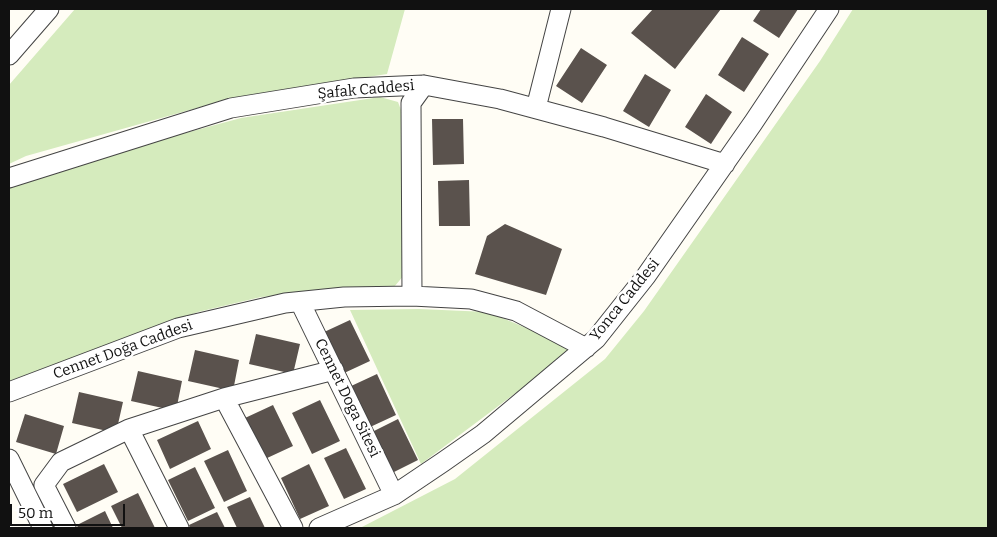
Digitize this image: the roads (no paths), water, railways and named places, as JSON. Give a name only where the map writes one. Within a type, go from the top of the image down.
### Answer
[{"type":"street","points":[[9,56],[49,9]]},
{"type":"street","points":[[536,108],[561,9]]},
{"type":"street","name":"Yonca Caddesi","points":[[319,528],[394,495],[484,434],[596,339],[646,276],[725,164],[829,9]]},
{"type":"street","points":[[412,296],[411,103],[424,85]]},
{"type":"street","name":"Şafak Caddesi","points":[[9,178],[231,108],[354,88],[424,85],[500,98],[725,164]]},
{"type":"street","name":"Cennet Doğa Caddesi","points":[[9,392],[178,328],[285,303],[344,297],[412,296],[471,299],[516,311],[586,348]]},
{"type":"street","name":"Cennet Doga Sitesi","points":[[300,302],[394,495]]},
{"type":"street","points":[[66,528],[44,485],[61,462],[129,429],[224,398],[334,370]]},
{"type":"street","points":[[224,398],[293,528]]},
{"type":"street","points":[[129,429],[179,528]]},
{"type":"street","points":[[9,459],[43,528]]}]
